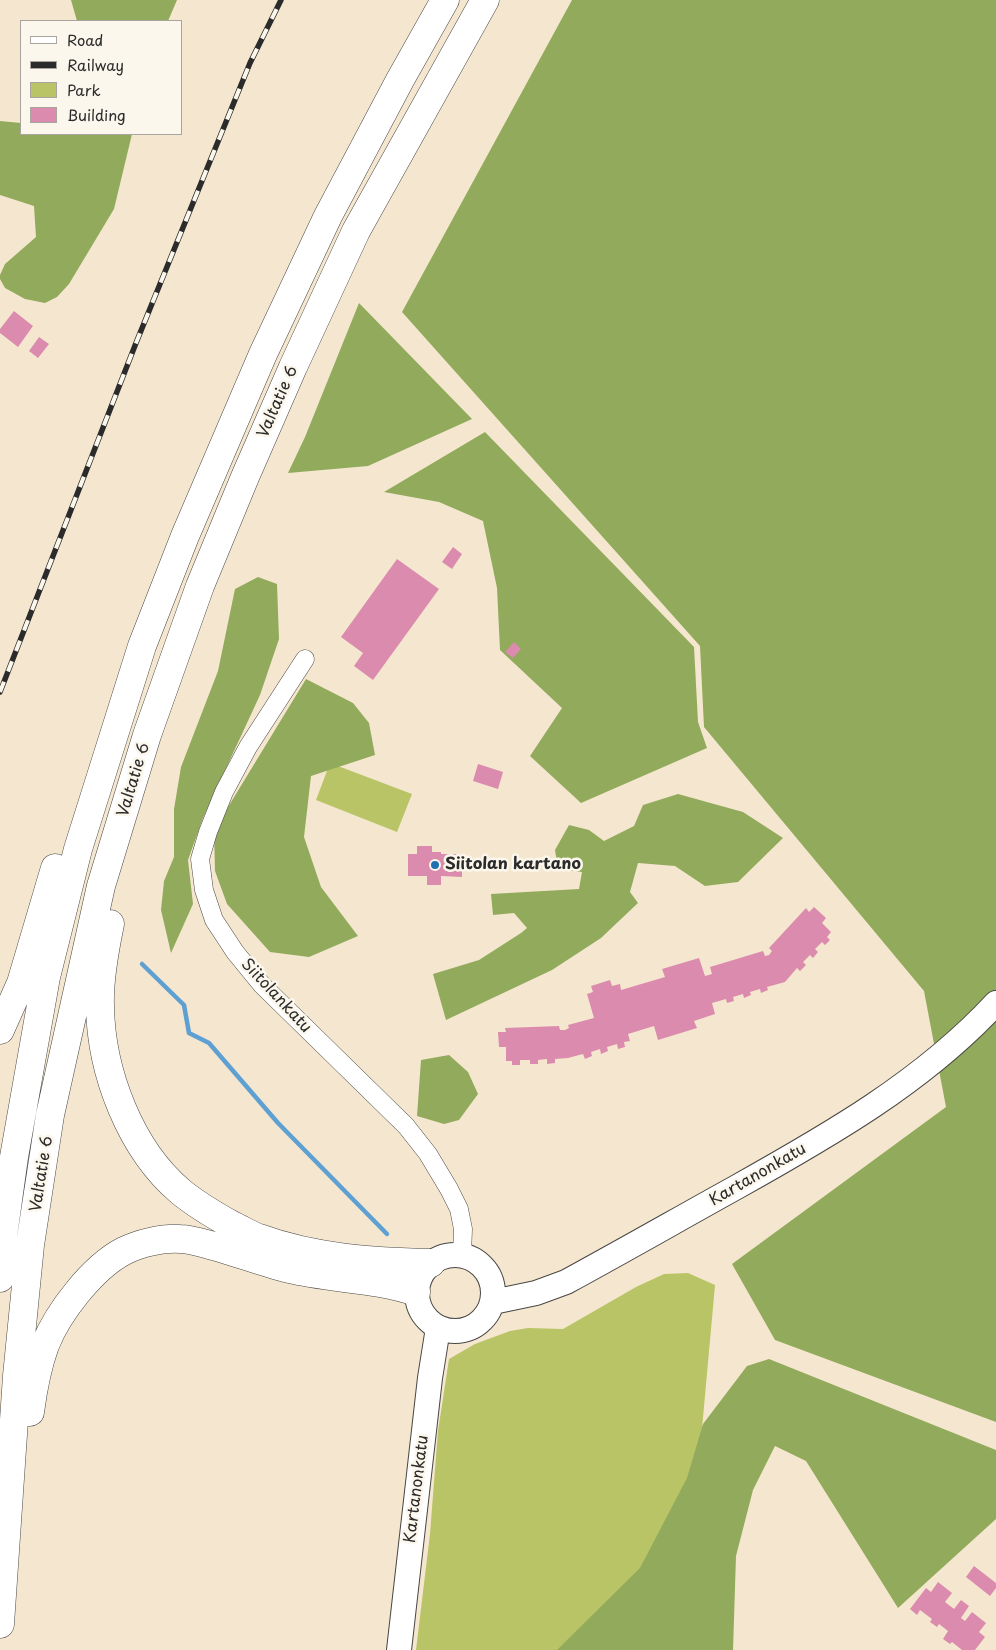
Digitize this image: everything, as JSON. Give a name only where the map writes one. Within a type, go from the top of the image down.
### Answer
[{"type":"highway","name":"Valtatie 6","points":[[0,1278],[3,1236],[14,1157],[46,977],[78,848],[142,646],[185,536],[263,354],[328,216],[445,0]]},
{"type":"highway","name":"Valtatie 6","points":[[0,1624],[17,1376],[30,1245],[50,1115],[101,886],[147,735],[200,586],[293,367],[356,231],[484,0]]},
{"type":"highway","points":[[200,586],[128,841],[105,947],[100,1006],[105,1054],[114,1090],[132,1131],[156,1164],[180,1191],[208,1212],[258,1238],[312,1254],[396,1262],[431,1263]]},
{"type":"highway","points":[[0,1030],[21,983],[65,835],[103,768]]},
{"type":"highway","points":[[0,1632],[33,1384],[45,1345],[61,1314],[79,1289],[106,1265],[124,1251],[152,1242],[180,1239],[202,1243],[290,1269],[393,1284],[416,1292]]},
{"type":"main road","name":"Kartanonkatu","points":[[493,1302],[536,1294],[566,1282],[826,1136],[889,1096],[940,1056],[996,1003]]},
{"type":"main road","points":[[451,1254],[462,1255],[476,1261],[488,1272],[493,1286],[493,1302],[488,1315],[478,1325],[466,1330],[452,1332],[438,1328],[429,1322],[422,1313],[416,1292],[420,1276],[431,1263],[440,1257],[451,1254]]},
{"type":"main road","name":"Kartanonkatu","points":[[399,1650],[430,1378],[438,1328]]},
{"type":"street","name":"Siitolankatu","points":[[304,659],[248,746],[224,792],[208,832],[200,859],[204,890],[214,920],[235,952],[262,985],[406,1126],[428,1154],[459,1209],[463,1229],[462,1255]]},
{"type":"green space","points":[[71,0],[177,0],[168,20],[77,20]]},
{"type":"green space","points":[[572,0],[996,0],[996,1422],[775,1340],[732,1264],[946,1107],[924,991],[704,727],[700,646],[402,312]]},
{"type":"green space","points":[[0,121],[20,123],[20,135],[132,135],[114,209],[69,284],[57,297],[45,303],[25,299],[5,288],[0,279],[5,264],[36,237],[34,206],[0,195]]},
{"type":"green space","points":[[359,303],[472,419],[368,466],[288,473],[305,437]]},
{"type":"green space","points":[[485,432],[694,647],[698,722],[707,748],[581,803],[530,756],[562,708],[500,650],[497,588],[483,521],[439,502],[384,492]]},
{"type":"green space","points":[[258,577],[277,584],[279,639],[260,695],[203,818],[188,860],[193,904],[171,953],[161,910],[164,881],[174,857],[174,809],[181,767],[218,671],[235,589]]},
{"type":"green space","points":[[306,679],[353,703],[369,723],[375,755],[311,776],[304,837],[321,887],[358,936],[309,957],[270,952],[227,904],[215,871],[214,830]]},
{"type":"green space","points":[[330,763],[412,794],[397,832],[316,800]]},
{"type":"green space","points":[[678,794],[743,812],[783,838],[738,882],[705,886],[675,866],[638,863],[630,892],[638,903],[601,938],[552,970],[446,1020],[433,974],[479,960],[527,928],[514,913],[493,915],[491,894],[579,889],[582,872],[558,869],[555,850],[569,825],[589,830],[604,841],[634,826],[643,805]]},
{"type":"green space","points":[[449,1055],[468,1072],[478,1094],[459,1120],[444,1124],[417,1116],[421,1060]]},
{"type":"green space","points":[[688,1273],[715,1285],[682,1650],[416,1650],[430,1534],[438,1431],[449,1359],[475,1344],[510,1331],[528,1328],[563,1329],[636,1287],[664,1274]]},
{"type":"green space","points":[[769,1359],[996,1450],[996,1519],[898,1608],[806,1461],[775,1446],[753,1490],[736,1556],[733,1650],[557,1650],[640,1568],[687,1478],[703,1424],[747,1366]]},
{"type":"building","points":[[14,311],[33,326],[18,347],[0,333],[0,329]]},
{"type":"building","points":[[39,337],[49,344],[38,358],[29,351]]},
{"type":"building","points":[[453,547],[462,554],[452,569],[442,562]]},
{"type":"building","points":[[397,559],[439,589],[373,680],[354,666],[363,653],[341,637]]},
{"type":"building","points":[[514,642],[521,649],[513,658],[505,652]]},
{"type":"building","points":[[478,764],[503,772],[498,789],[473,781]]},
{"type":"building","name":"Siitolan kartano","points":[[417,846],[432,846],[432,852],[441,852],[441,854],[462,854],[462,877],[441,876],[441,885],[427,885],[427,876],[408,876],[408,854],[417,854]]},
{"type":"building","points":[[814,907],[826,918],[822,923],[831,932],[827,937],[830,940],[825,945],[822,942],[815,949],[818,952],[813,958],[810,955],[803,962],[806,965],[800,971],[797,968],[785,982],[767,987],[768,990],[761,993],[760,989],[750,992],[751,995],[744,998],[743,994],[733,997],[734,1001],[727,1003],[726,999],[712,1003],[715,1014],[694,1021],[697,1028],[658,1040],[654,1026],[628,1034],[630,1041],[624,1042],[625,1047],[618,1049],[617,1044],[607,1047],[608,1051],[601,1054],[600,1049],[591,1052],[592,1056],[585,1059],[583,1054],[555,1059],[555,1063],[547,1064],[547,1059],[538,1060],[538,1064],[530,1064],[530,1060],[520,1060],[520,1065],[512,1065],[512,1061],[506,1061],[506,1047],[499,1047],[498,1032],[506,1032],[505,1028],[559,1026],[560,1030],[565,1030],[569,1028],[568,1025],[594,1018],[587,994],[593,992],[591,986],[610,980],[612,986],[620,984],[621,990],[665,977],[662,969],[699,958],[705,976],[712,974],[710,967],[763,951],[765,956],[769,955],[772,951],[769,948],[806,908],[809,912]]},
{"type":"building","points":[[974,1566],[996,1583],[996,1588],[990,1596],[966,1577]]},
{"type":"building","points":[[938,1582],[952,1593],[945,1602],[954,1609],[961,1600],[969,1606],[961,1618],[965,1621],[972,1612],[986,1623],[979,1632],[985,1637],[975,1650],[962,1650],[952,1642],[950,1644],[943,1639],[948,1631],[939,1624],[937,1627],[930,1622],[932,1619],[920,1610],[917,1615],[910,1609],[926,1588],[931,1592]]},
{"type":"waterway","points":[[142,964],[184,1005],[189,1033],[209,1043],[278,1123],[387,1234]]},
{"type":"railway","points":[[0,692],[136,343],[250,63],[281,0]]},
{"type":"place","name":"Siitolan kartano","points":[[435,865]]}]
